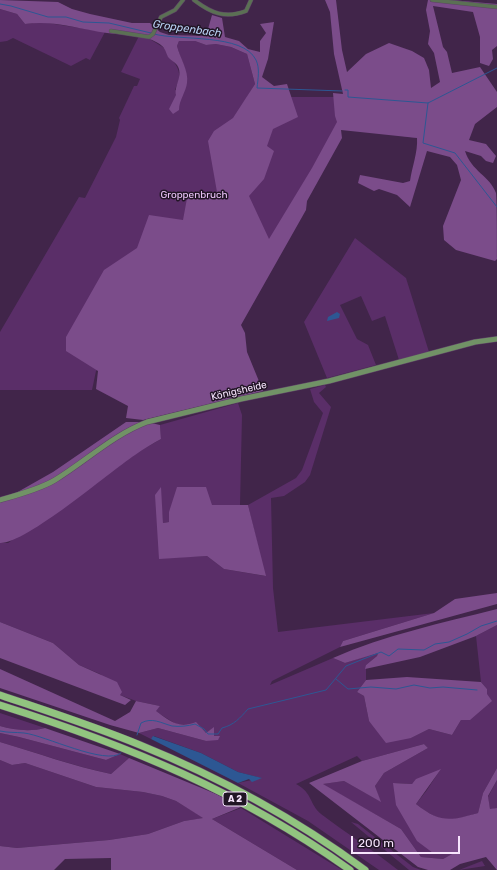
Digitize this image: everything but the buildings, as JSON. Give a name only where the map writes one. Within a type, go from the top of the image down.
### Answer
[{"type":"highway","name":"A 2","points":[[0,695],[103,730],[193,768],[276,812],[319,838],[365,870]]},
{"type":"highway","name":"A 2","points":[[0,705],[112,743],[198,780],[282,826],[350,870]]},
{"type":"main road","name":"Königsheide","points":[[0,500],[54,481],[117,437],[147,422],[241,399],[329,381],[475,342],[497,339]]},
{"type":"street","points":[[111,32],[149,37],[153,33],[161,17],[175,10],[183,0]]},
{"type":"street","points":[[194,0],[214,13],[222,16],[237,15],[246,11],[251,0]]},
{"type":"street","points":[[432,0],[497,7]]},
{"type":"green space","points":[[0,0],[58,2],[72,9],[90,14],[132,23],[150,23],[160,32],[169,35],[206,36],[212,15],[222,18],[225,37],[239,41],[248,49],[260,52],[260,41],[266,33],[260,24],[274,22],[268,59],[262,77],[274,86],[287,84],[298,117],[273,129],[267,146],[274,151],[264,179],[249,196],[269,239],[312,168],[337,122],[333,93],[343,94],[334,54],[330,12],[325,0],[336,0],[342,50],[347,72],[366,54],[389,43],[412,51],[424,58],[429,70],[431,88],[440,82],[434,53],[428,44],[430,31],[426,10],[428,0],[451,0],[497,4],[497,46],[492,50],[493,59],[489,66],[480,63],[480,37],[473,12],[433,6],[443,47],[447,52],[452,73],[480,67],[497,92],[497,107],[475,124],[469,140],[486,144],[496,156],[493,163],[486,161],[481,156],[465,151],[472,164],[489,182],[496,193],[497,259],[495,261],[456,250],[444,240],[443,226],[461,180],[457,165],[450,157],[427,151],[410,207],[397,195],[379,189],[374,191],[358,183],[360,175],[403,183],[410,181],[416,154],[417,138],[341,130],[342,138],[307,201],[306,210],[241,325],[245,333],[247,352],[263,391],[143,420],[126,418],[128,406],[96,389],[98,371],[66,351],[66,337],[104,270],[137,248],[149,215],[183,220],[188,193],[217,192],[208,141],[214,131],[233,118],[255,84],[247,54],[231,47],[216,44],[206,45],[195,41],[179,41],[177,46],[186,69],[187,83],[179,110],[173,114],[169,109],[176,95],[180,72],[176,64],[168,57],[160,44],[146,38],[133,35],[107,33],[56,24],[25,24],[17,14],[0,9]]},
{"type":"green space","points":[[0,9],[17,14],[25,24],[42,22],[105,32],[90,60],[86,58],[71,66],[13,38],[0,42]]},
{"type":"green space","name":"Groppenbruch","points":[[139,36],[148,38],[166,49],[177,66],[179,73],[179,81],[175,90],[184,91],[186,85],[185,68],[177,46],[179,41],[195,41],[206,45],[216,44],[231,47],[247,54],[255,84],[247,97],[341,97],[417,138],[335,127],[259,274],[110,355],[96,371],[92,390],[0,390],[0,332],[79,197],[85,198],[116,137],[120,120],[119,118],[134,86],[137,86],[140,79],[121,72]]},
{"type":"green space","points":[[355,238],[406,278],[429,352],[399,360],[385,316],[372,321],[361,296],[340,305],[357,339],[368,345],[376,365],[327,378],[304,322]]},
{"type":"green space","points":[[325,385],[326,387],[319,393],[331,407],[310,475],[305,482],[284,496],[271,498],[273,588],[278,632],[434,613],[343,641],[340,647],[272,681],[270,685],[333,658],[345,663],[378,652],[377,656],[366,665],[366,680],[357,692],[364,696],[369,721],[411,738],[429,729],[452,735],[461,720],[486,694],[487,689],[481,682],[476,636],[497,625],[497,768],[483,793],[478,813],[452,819],[439,818],[416,804],[440,770],[412,784],[394,783],[455,853],[443,859],[421,857],[401,829],[322,784],[344,781],[380,801],[375,786],[384,773],[428,748],[424,744],[362,761],[357,756],[296,784],[305,791],[321,814],[398,870],[379,870],[308,821],[238,783],[261,778],[238,772],[201,753],[154,736],[151,739],[139,733],[158,728],[206,741],[219,736],[214,736],[214,728],[206,733],[187,725],[176,724],[155,711],[160,706],[136,701],[120,695],[100,674],[79,665],[53,643],[0,622],[0,543],[8,543],[135,454],[161,439],[160,425],[238,403],[242,415],[240,505],[212,505],[169,512],[169,522],[163,523],[160,488],[159,558],[207,556],[224,569],[265,576],[248,505],[296,478],[302,470],[323,413],[314,402],[310,389]]},
{"type":"green space","points":[[126,422],[147,422],[160,425],[161,439],[138,453],[47,520],[12,540],[0,543],[0,502],[53,472]]},
{"type":"green space","points":[[161,487],[163,523],[169,522],[169,512],[177,487],[206,487],[212,505],[248,505],[266,576],[224,569],[207,556],[159,559],[155,495]]},
{"type":"green space","points":[[497,593],[497,604],[340,647],[343,641],[434,613],[455,599]]},
{"type":"green space","points":[[497,609],[497,625],[476,636],[420,657],[365,669],[366,665],[377,656],[378,653],[345,663],[333,658],[393,636]]},
{"type":"green space","points":[[0,622],[53,643],[79,665],[117,682],[122,692],[120,695],[131,700],[125,705],[0,658]]},
{"type":"green space","points":[[0,669],[115,721],[130,712],[136,701],[160,706],[156,711],[174,723],[184,725],[196,722],[206,733],[214,727],[214,736],[220,736],[218,740],[206,741],[158,728],[139,733],[110,725],[0,688]]},
{"type":"green space","points":[[407,677],[481,682],[487,689],[487,694],[492,701],[470,720],[461,720],[452,735],[429,729],[411,738],[386,743],[369,721],[364,696],[357,692],[366,680]]},
{"type":"green space","points":[[0,713],[45,728],[22,730],[0,726]]},
{"type":"green space","points":[[0,726],[22,730],[45,728],[120,754],[106,760],[0,733]]},
{"type":"green space","points":[[0,733],[106,760],[120,754],[129,758],[111,774],[0,742]]},
{"type":"green space","points":[[0,742],[111,774],[129,758],[216,794],[241,807],[212,819],[297,870],[111,870],[111,858],[65,859],[54,870],[0,870],[0,846],[17,848],[109,840],[148,834],[184,821],[203,818],[176,801],[162,796],[143,792],[96,787],[25,763],[12,765],[0,760]]},
{"type":"green space","points":[[424,744],[428,748],[384,773],[375,786],[381,802],[344,781],[323,784],[401,829],[421,857],[443,859],[454,853],[433,853],[417,841],[396,805],[393,783],[412,784],[416,779],[441,769],[416,804],[432,815],[446,819],[460,818],[478,813],[483,793],[497,768],[497,780],[488,796],[490,809],[497,808],[497,870],[486,857],[460,864],[450,870],[428,870],[418,867],[309,783],[362,761]]},
{"type":"green space","points":[[0,760],[12,765],[25,763],[96,787],[143,792],[162,796],[176,801],[204,818],[184,821],[148,834],[109,840],[17,848],[0,846]]},
{"type":"green space","points":[[497,780],[497,808],[490,810],[488,797]]},
{"type":"green space","points":[[241,808],[342,870],[297,870],[212,819]]},
{"type":"green space","points":[[351,822],[358,824],[413,867],[421,870],[409,870]]},
{"type":"green space","points":[[482,861],[485,866],[459,870]]},
{"type":"water","points":[[337,312],[340,314],[339,318],[327,321],[328,317]]},
{"type":"water","points":[[153,736],[201,753],[238,772],[262,778],[252,782],[249,779],[238,783],[151,739]]},
{"type":"waterway","name":"Groppenbach","points":[[0,4],[48,17],[66,17],[83,22],[109,23],[151,33]]},
{"type":"waterway","name":"Groppenbach","points":[[154,34],[225,42],[249,51],[257,63],[257,88],[342,91]]},
{"type":"waterway","name":"Groppenbach","points":[[345,90],[348,90],[348,97],[428,103],[497,68]]},
{"type":"waterway","points":[[428,103],[423,143],[455,153],[497,207]]},
{"type":"waterway","points":[[137,735],[141,723],[145,721],[156,721],[172,726],[195,724],[204,729],[208,734],[218,734],[222,728],[233,723],[248,709],[326,690],[346,666],[381,652],[389,656],[398,649],[424,650],[435,644],[449,642],[481,626],[497,621]]},
{"type":"waterway","points":[[336,679],[348,689],[371,687],[396,689],[414,685],[430,688],[443,687],[477,690]]},
{"type":"waterway","points":[[0,731],[33,735],[74,749],[102,756],[113,756],[121,753]]}]
